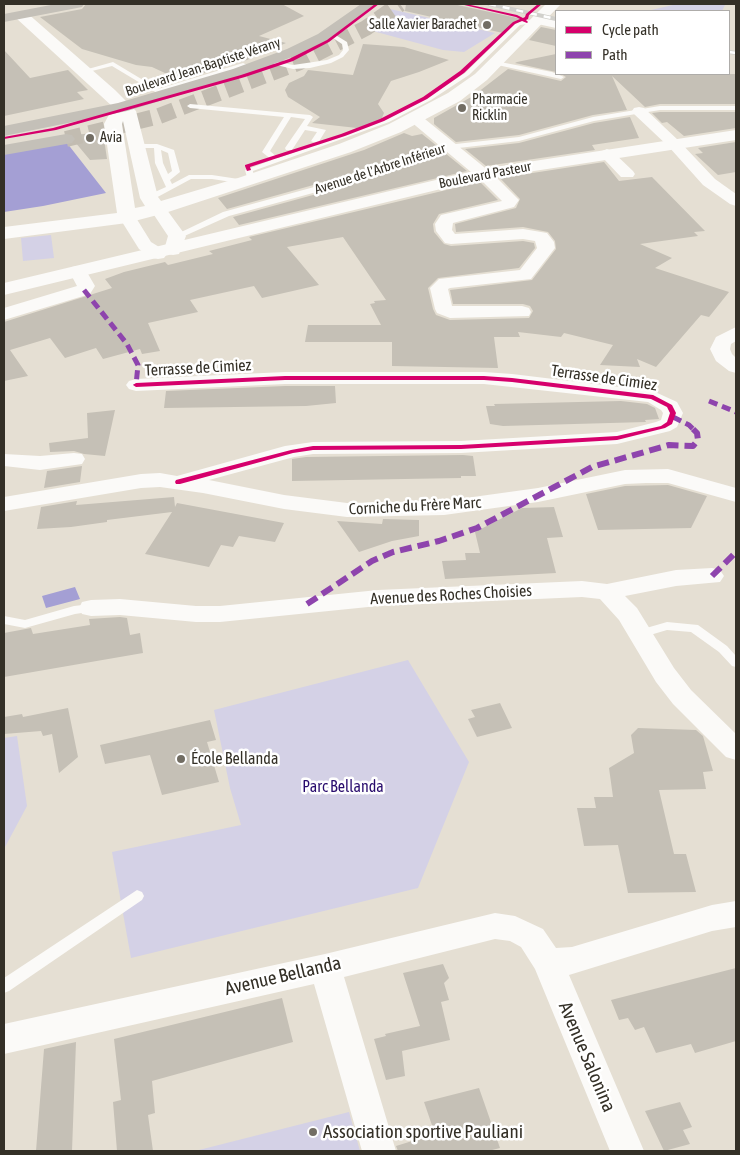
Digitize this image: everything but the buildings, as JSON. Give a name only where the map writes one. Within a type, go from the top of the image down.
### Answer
[{"type":"main road","points":[[4,18],[77,4]]},
{"type":"main road","name":"Boulevard Jean-Baptiste Vérany","points":[[4,130],[127,114],[267,62],[329,33],[370,4]]},
{"type":"main road","points":[[4,233],[26,230],[124,200],[176,195],[248,180],[346,148],[409,116],[454,97],[481,77],[554,4]]},
{"type":"main road","points":[[21,15],[109,93],[127,114],[138,146],[151,197]]},
{"type":"main road","points":[[124,200],[113,124],[127,114]]},
{"type":"main road","name":"Boulevard Pasteur","points":[[4,289],[101,265],[163,246],[237,232],[482,174],[736,135]]},
{"type":"main road","points":[[4,150],[66,139]]},
{"type":"main road","points":[[124,200],[151,197]]},
{"type":"street","points":[[537,21],[555,24]]},
{"type":"street","points":[[639,111],[674,144],[709,182],[736,201]]},
{"type":"street","points":[[409,116],[450,147],[511,200],[508,204],[447,219],[442,224],[451,239],[532,234],[541,237],[545,242],[546,248],[525,275],[445,283],[439,288],[444,308],[450,312],[522,312]]},
{"type":"street","points":[[608,154],[627,174]]},
{"type":"street","points":[[151,197],[163,246]]},
{"type":"street","points":[[124,200],[163,246]]},
{"type":"street","points":[[4,314],[84,290],[86,286],[78,271]]},
{"type":"street","points":[[736,333],[723,341],[720,349],[723,357],[736,367]]},
{"type":"street","name":"Terrasse de Cimiez","points":[[136,385],[285,378],[493,378],[653,397],[670,406],[673,413],[670,423],[662,427],[617,438],[461,448],[312,448],[293,451],[178,482]]},
{"type":"street","points":[[4,460],[40,462],[74,459]]},
{"type":"street","name":"Corniche du Frère Marc","points":[[4,504],[141,481],[178,482],[284,502],[347,510],[434,508],[478,504],[538,495],[625,476],[668,476],[715,487],[736,495]]},
{"type":"street","name":"Avenue des Roches Choisies","points":[[91,608],[120,607],[196,614],[220,614],[378,598],[582,589],[607,592],[676,578],[712,576]]},
{"type":"street","points":[[607,592],[628,614],[665,675],[682,697],[736,750]]},
{"type":"street","points":[[548,962],[572,961],[712,918],[736,914]]},
{"type":"street","name":"Avenue Bellanda","points":[[4,1039],[325,968],[495,926],[515,929],[532,938],[548,962]]},
{"type":"street","name":"Avenue Salonina","points":[[548,962],[627,1151]]},
{"type":"street","points":[[325,968],[379,1151]]},
{"type":"lane","points":[[248,180],[249,170],[409,116],[429,99],[467,74],[518,24],[537,21]]},
{"type":"lane","points":[[267,62],[292,67],[329,62],[341,56],[346,50],[345,43],[329,33]]},
{"type":"lane","points":[[495,63],[560,77]]},
{"type":"lane","points":[[84,71],[113,64],[157,91],[244,65],[251,68]]},
{"type":"lane","points":[[190,106],[310,117],[289,148]]},
{"type":"lane","name":"Avenue de l'Arbre Inférieur","points":[[163,246],[226,214],[339,183],[450,147],[518,139],[593,119],[660,108],[736,108]]},
{"type":"lane","points":[[278,161],[266,152],[289,115]]},
{"type":"lane","points":[[303,128],[322,130],[315,141]]},
{"type":"lane","points":[[138,146],[157,146],[170,152],[176,172],[166,179]]},
{"type":"lane","points":[[157,146],[159,163],[176,195]]},
{"type":"lane","points":[[4,620],[25,624],[74,610],[91,608]]},
{"type":"lane","points":[[640,634],[667,626],[694,628],[723,649],[736,663]]},
{"type":"lane","points":[[4,986],[137,896]]},
{"type":"green space","points":[[677,4],[725,5],[722,10],[651,10]]},
{"type":"green space","points":[[390,9],[495,33],[464,52],[443,50],[369,30],[395,17],[384,14]]},
{"type":"green space","points":[[51,235],[54,258],[23,261],[21,238]]},
{"type":"green space","name":"Parc Bellanda","points":[[408,660],[469,762],[418,888],[131,958],[112,852],[241,825],[230,788],[214,710]]},
{"type":"green space","points":[[17,736],[27,806],[4,849],[4,738]]},
{"type":"green space","name":"Association sportive Pauliani","points":[[349,1112],[360,1151],[195,1151]]},
{"type":"shaded area","points":[[67,143],[106,193],[4,212],[4,153]]},
{"type":"shaded area","points":[[75,587],[80,599],[46,608],[42,596]]},
{"type":"tunnel","points":[[66,139],[159,116],[300,62],[366,28],[400,4]]},
{"type":"railway","points":[[489,4],[555,19]]},
{"type":"railway","points":[[730,52],[736,53]]},
{"type":"marked path","points":[[84,290],[127,344],[138,365],[136,385]]},
{"type":"marked path","points":[[709,401],[736,412]]},
{"type":"marked path","points":[[307,604],[372,561],[393,552],[439,541],[477,528],[592,467],[669,445],[693,446],[698,440],[697,433],[689,425],[673,417]]},
{"type":"marked path","points":[[712,576],[736,552]]},
{"type":"cycle path","points":[[4,138],[54,129],[243,76],[291,60],[328,41],[377,4]]},
{"type":"cycle path","points":[[462,4],[517,16],[526,22]]},
{"type":"cycle path","points":[[249,170],[247,166],[343,135],[382,120],[425,98],[462,72],[514,23],[527,18],[527,15],[540,4]]},
{"type":"cycle path","points":[[136,385],[285,378],[484,378],[653,397],[670,406],[673,413],[670,423],[663,427],[617,438],[461,447],[313,448],[293,451],[178,482]]},
{"type":"place","name":"Salle Xavier Barachet","points":[[487,25]]},
{"type":"place","name":"Pharmacie Ricklin","points":[[462,108]]},
{"type":"place","name":"Avia","points":[[90,138]]},
{"type":"place","name":"École Bellanda","points":[[181,759]]},
{"type":"place","name":"Association sportive Pauliani","points":[[313,1132]]}]
